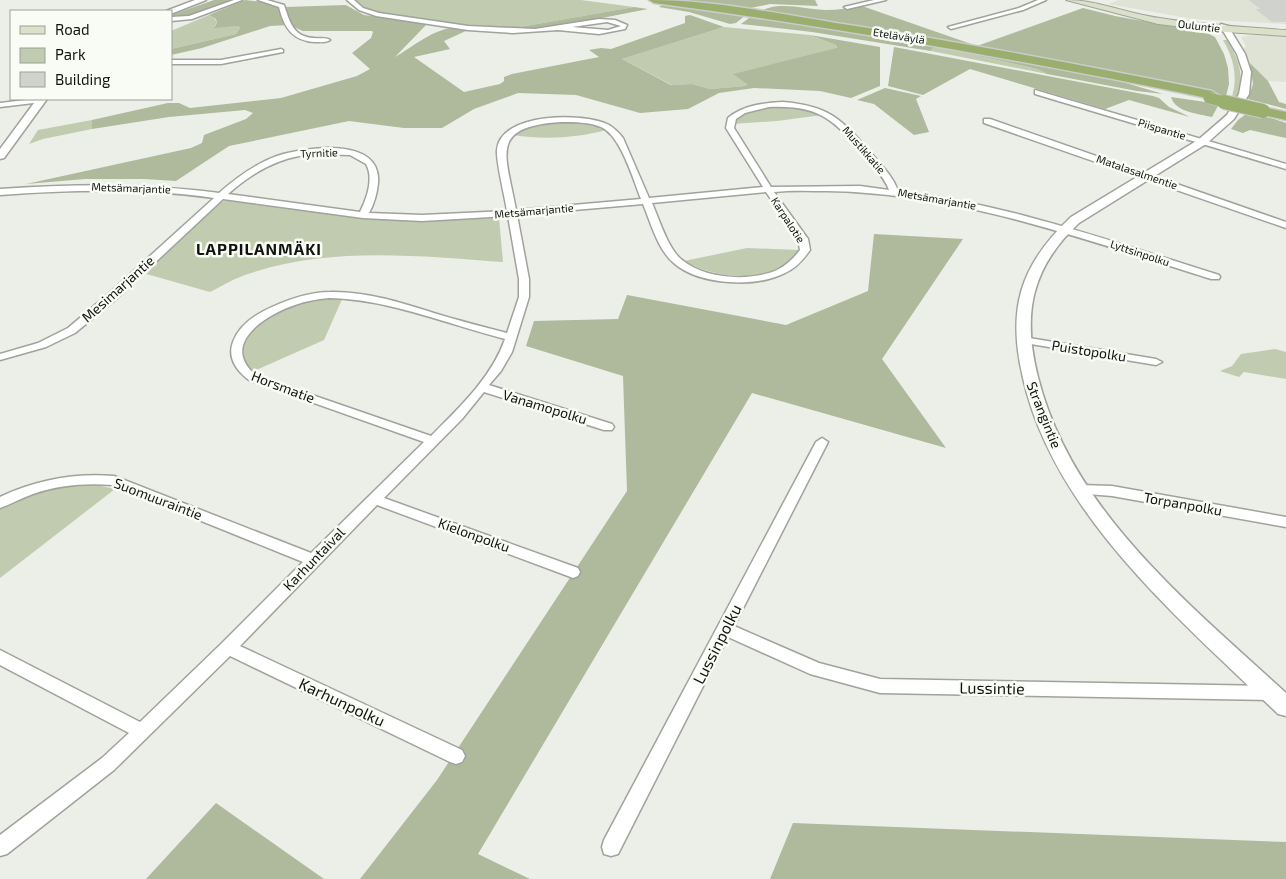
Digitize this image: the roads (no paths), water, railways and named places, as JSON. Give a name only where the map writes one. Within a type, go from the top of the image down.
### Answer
[{"type":"highway","name":"Eteläväylä","points":[[654,0],[768,15],[948,44],[1143,82],[1264,109],[1286,116]]},
{"type":"highway","name":"Eteläväylä","points":[[1264,109],[1286,112]]},
{"type":"main road","name":"Ouluntie","points":[[1070,0],[1158,21],[1225,28],[1286,31]]},
{"type":"street","points":[[172,10],[202,0]]},
{"type":"street","points":[[172,19],[190,18],[239,0]]},
{"type":"street","points":[[261,0],[282,6],[287,23],[300,38],[326,40]]},
{"type":"street","points":[[350,0],[361,9],[378,14],[483,30],[522,32],[559,28],[596,20],[616,22],[624,25],[623,28],[605,32],[559,28]]},
{"type":"street","points":[[847,7],[882,0]]},
{"type":"street","points":[[951,27],[1021,9],[1043,0]]},
{"type":"street","name":"Strangintie","points":[[1225,28],[1244,64],[1247,81],[1244,94],[1231,117],[1202,142],[1075,220],[1064,230],[1038,264],[1030,282],[1024,300],[1023,340],[1032,394],[1048,431],[1080,490],[1122,544],[1180,608],[1286,707]]},
{"type":"street","points":[[172,62],[221,62],[281,51]]},
{"type":"street","name":"Piispantie","points":[[1038,92],[1286,167]]},
{"type":"street","points":[[0,105],[35,100]]},
{"type":"street","points":[[0,156],[41,100]]},
{"type":"street","name":"Mustikkatie","points":[[768,190],[734,135],[730,124],[732,118],[749,109],[785,106],[814,110],[826,114],[840,123],[889,179],[894,192]]},
{"type":"street","name":"Karpalotie","points":[[513,213],[501,144],[508,134],[517,128],[549,121],[587,122],[604,126],[619,138],[667,248],[677,261],[693,270],[716,276],[764,278],[786,270],[795,264],[805,250],[803,239],[768,190]]},
{"type":"street","name":"Matalasalmentie","points":[[987,121],[1286,225]]},
{"type":"street","name":"Tyrnitie","points":[[222,196],[259,167],[275,160],[310,151],[341,152],[358,155],[368,160],[374,170],[371,201],[363,215]]},
{"type":"street","name":"Metsämarjantie","points":[[0,192],[111,187],[169,189],[363,215],[450,218],[768,190],[832,188],[894,192],[966,203],[1064,230]]},
{"type":"street","name":"Mesimarjantie","points":[[0,357],[49,342],[80,324],[222,196]]},
{"type":"street","name":"Karhuntaival","points":[[0,847],[108,764],[228,648],[313,560],[458,416],[495,371],[512,338],[524,297],[513,213]]},
{"type":"street","name":"Lyttsinpolku","points":[[1064,230],[1215,277]]},
{"type":"street","name":"Horsmatie","points":[[433,440],[253,378],[237,361],[236,354],[239,340],[249,326],[275,309],[308,298],[343,294],[374,299],[512,338]]},
{"type":"street","name":"Puistopolku","points":[[1023,340],[1156,362]]},
{"type":"street","name":"Vanamopolku","points":[[482,387],[608,427]]},
{"type":"street","name":"Lussinpolku","points":[[611,846],[822,442]]},
{"type":"street","name":"Suomuuraintie","points":[[0,503],[54,483],[86,479],[114,481],[313,560]]},
{"type":"street","name":"Torpanpolku","points":[[1080,490],[1112,491],[1286,522]]},
{"type":"street","name":"Kielonpolku","points":[[374,499],[573,572]]},
{"type":"street","name":"Lussintie","points":[[725,629],[816,669],[880,686],[1270,692]]},
{"type":"street","name":"Karhunpolku","points":[[228,648],[456,756]]},
{"type":"street","points":[[0,657],[141,731]]},
{"type":"district","name":"LAPPILANMÄKI","points":[[259,249]]}]
